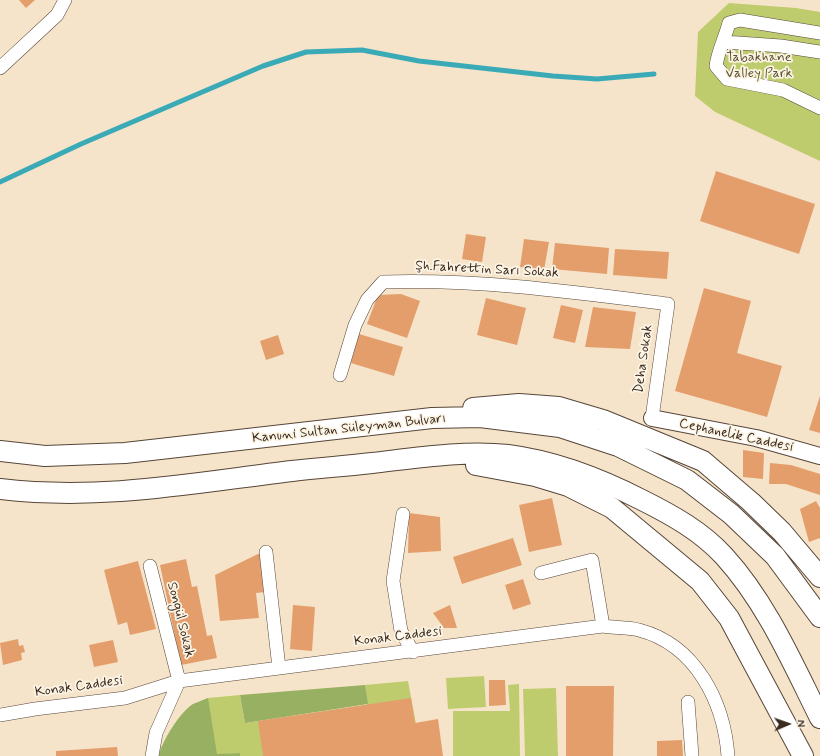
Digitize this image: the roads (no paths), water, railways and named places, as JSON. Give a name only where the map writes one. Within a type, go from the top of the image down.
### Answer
[{"type":"main road","points":[[432,418],[482,406],[519,404],[560,407],[603,420],[647,437],[703,461],[751,502],[782,532],[820,577]]},
{"type":"main road","name":"Kanuni Sultan Süleyman Bulvarı","points":[[0,451],[45,456],[125,453],[432,418],[480,417],[560,427],[618,446],[687,480],[731,514],[775,556],[820,617]]},
{"type":"main road","points":[[0,489],[31,493],[92,494],[177,488],[291,471],[447,454],[506,455],[542,461],[609,483],[669,514],[698,532],[723,555],[752,592],[784,645],[820,718]]},
{"type":"main road","points":[[402,459],[499,468],[535,476],[568,486],[612,508],[700,581],[729,618],[802,756]]},
{"type":"street","points":[[0,68],[57,15],[65,0]]},
{"type":"street","points":[[820,33],[740,20],[729,23],[724,42],[717,54],[716,66],[727,79],[783,90],[820,108]]},
{"type":"street","points":[[724,42],[782,46],[820,52]]},
{"type":"street","name":"Şh.Fahrettin Sarı Sokak","points":[[340,375],[355,325],[367,300],[383,282],[433,281],[522,286],[668,304]]},
{"type":"street","name":"Deha Sokak","points":[[652,418],[668,304]]},
{"type":"street","name":"Cephanelik Caddesi","points":[[652,418],[756,438],[820,456]]},
{"type":"street","points":[[403,514],[393,581],[401,631],[413,652]]},
{"type":"street","points":[[266,552],[279,668]]},
{"type":"street","points":[[541,573],[592,560],[603,626]]},
{"type":"street","name":"Songül Sokak","points":[[150,566],[179,681]]},
{"type":"street","name":"Konak Caddesi","points":[[0,715],[35,709],[125,698],[179,681],[413,652],[603,626],[639,630],[666,641],[688,658],[705,679],[717,702],[727,734],[728,756]]},
{"type":"street","points":[[152,756],[156,733],[179,681]]},
{"type":"street","points":[[688,702],[692,756]]},
{"type":"waterway","points":[[0,182],[81,144],[263,66],[306,52],[362,50],[419,61],[553,76],[597,79],[654,74]]},
{"type":"park label","name":"Tabakhane Valley Park","points":[[759,66]]}]
